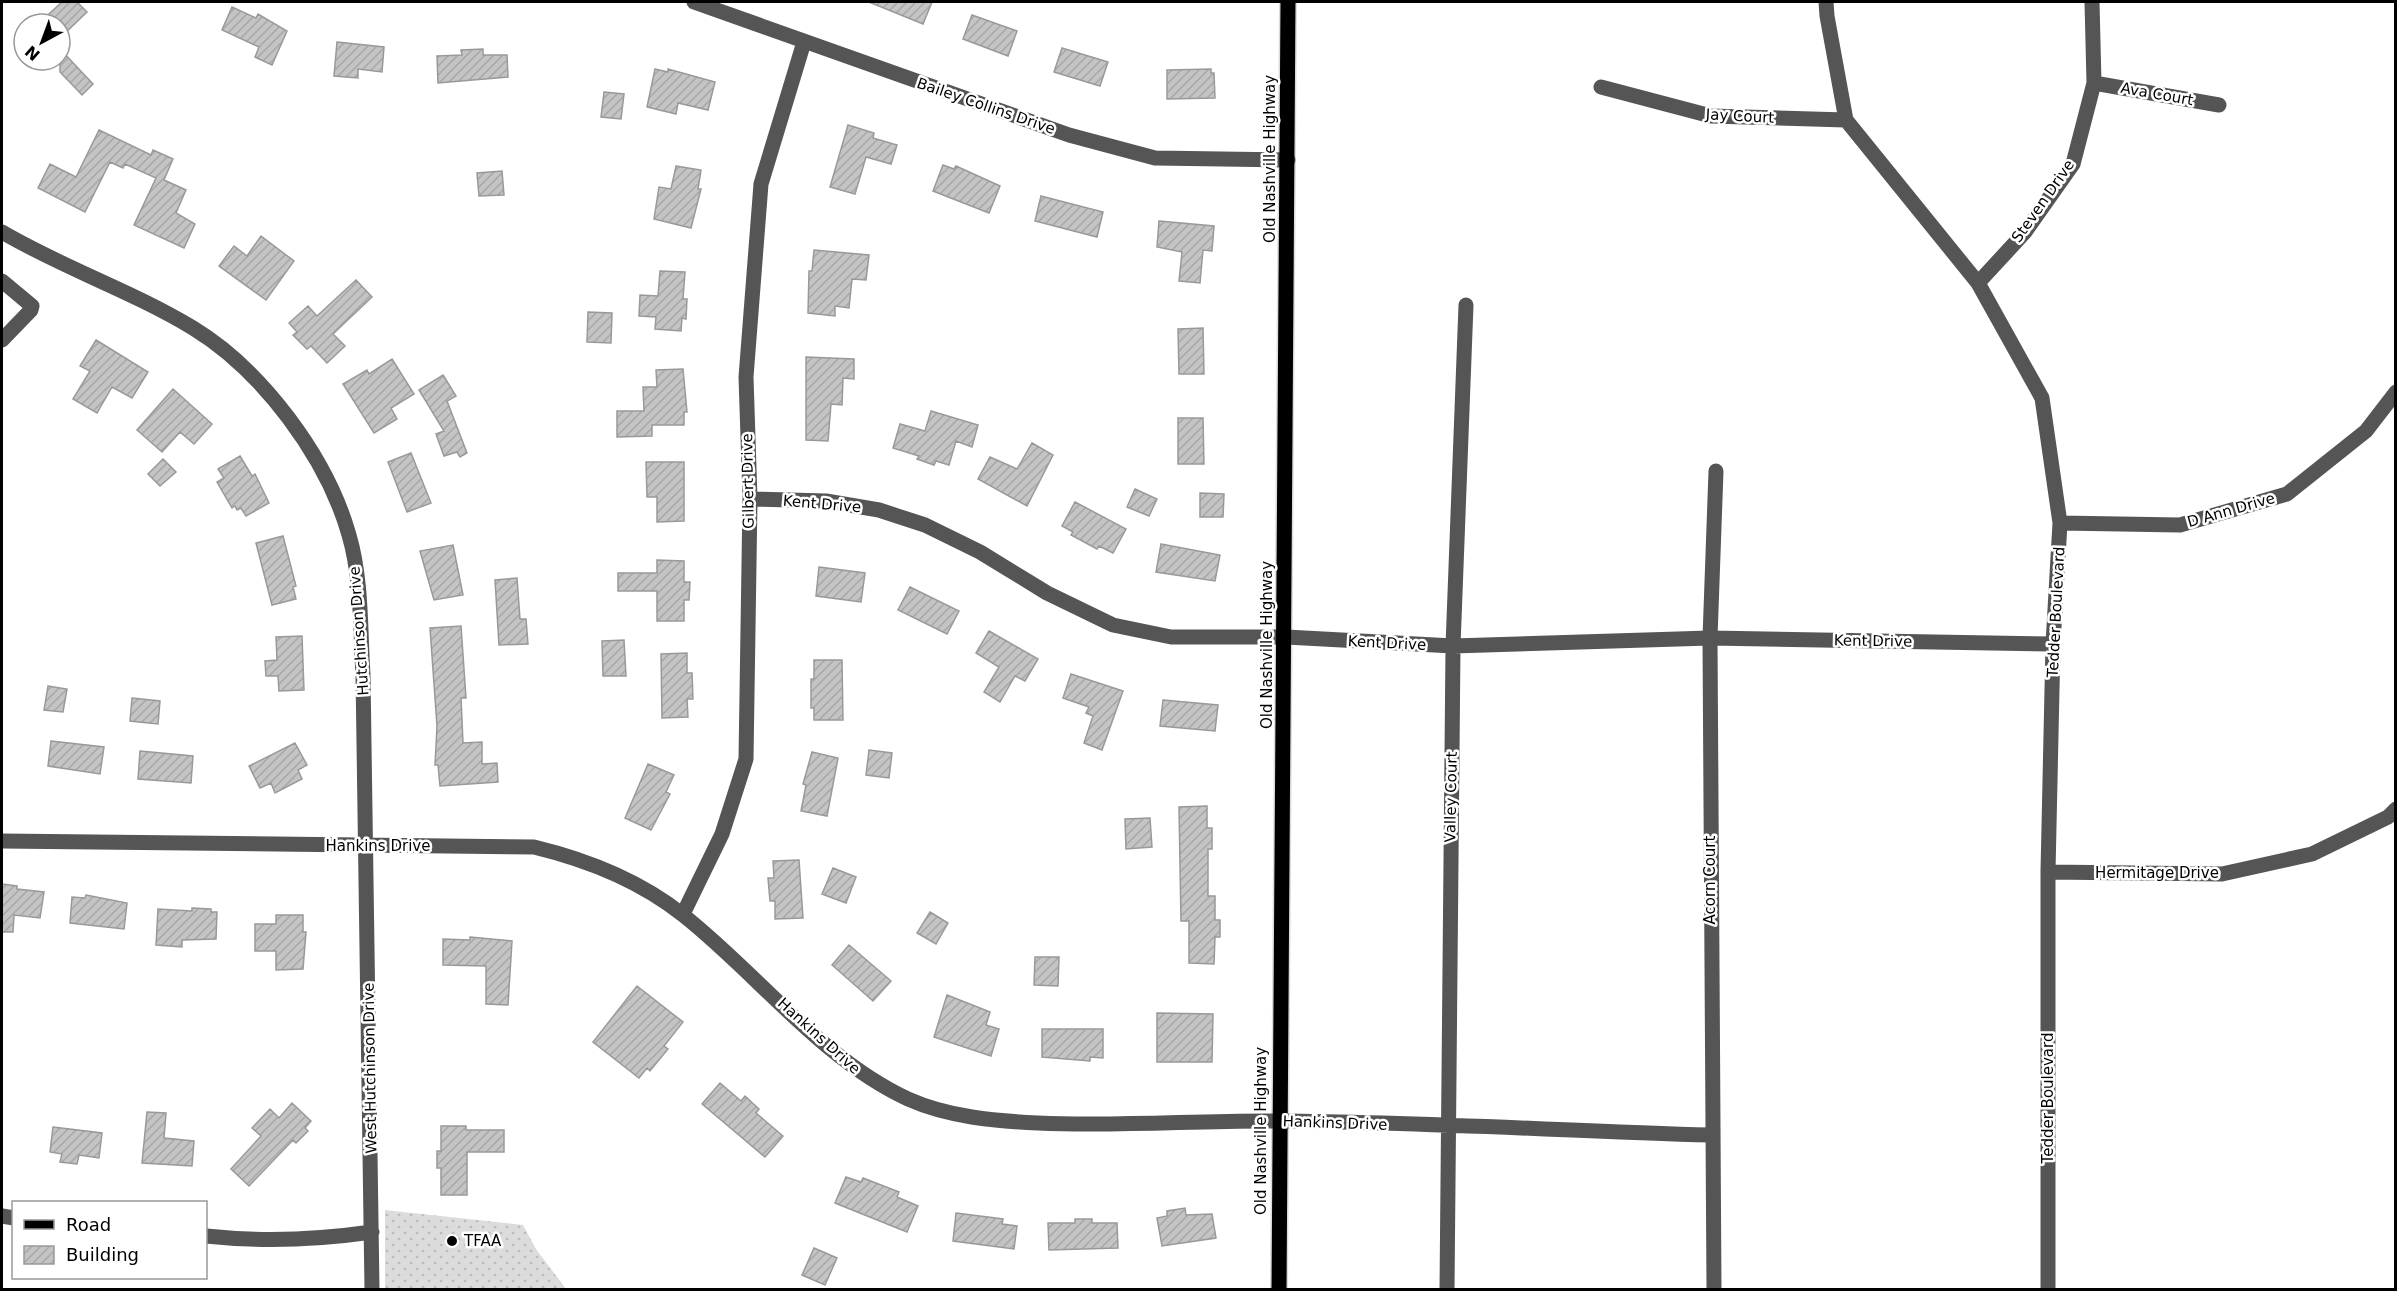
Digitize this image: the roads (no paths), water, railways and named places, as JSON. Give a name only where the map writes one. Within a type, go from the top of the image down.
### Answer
[{"type":"main road","name":"Old Nashville Highway","points":[[1279,1290],[1278,1121],[1286,637],[1288,2]]},
{"type":"street","name":"Bailey Collins Drive","points":[[694,2],[1069,135],[1155,158],[1288,160]]},
{"type":"street","name":"Tedder Boulevard","points":[[1826,2],[1846,120],[1978,283],[2042,399],[2060,523],[2054,644],[2048,872],[2048,1290]]},
{"type":"street","name":"Steven Drive","points":[[1978,283],[2025,232],[2073,164],[2094,83],[2092,2]]},
{"type":"street","name":"Gilbert Drive","points":[[682,914],[722,834],[746,759],[750,499],[746,377],[761,184],[804,42]]},
{"type":"street","name":"Ava Court","points":[[2094,83],[2219,105]]},
{"type":"street","name":"Jay Court","points":[[1601,87],[1711,116],[1846,120]]},
{"type":"street","name":"Hutchinson Drive","points":[[2,234],[48,259],[194,329],[242,367],[284,412],[312,452],[333,492],[349,535],[357,579],[363,675],[366,846]]},
{"type":"street","points":[[2,281],[32,306],[31,310],[2,340]]},
{"type":"street","name":"Valley Court","points":[[1447,1290],[1446,1127],[1453,646],[1466,305]]},
{"type":"street","name":"D Ann Drive","points":[[2060,523],[2180,525],[2287,494],[2366,430],[2396,392]]},
{"type":"street","name":"Acorn Court","points":[[1714,1290],[1711,1135],[1710,638],[1716,471]]},
{"type":"street","name":"Kent Drive","points":[[750,499],[826,501],[879,510],[925,525],[980,552],[1047,592],[1113,624],[1172,637],[1286,637],[1453,646],[1710,638],[2054,644]]},
{"type":"street","name":"Hermitage Drive","points":[[2048,872],[2222,874],[2312,854],[2388,817],[2396,809]]},
{"type":"street","name":"Hankins Drive","points":[[2,842],[534,847],[591,862],[639,885],[682,914],[860,1074],[910,1100],[957,1115],[1019,1122],[1098,1126],[1278,1121],[1711,1135]]},
{"type":"street","name":"West Hutchinson Drive","points":[[366,846],[372,1290]]},
{"type":"street","points":[[207,1236],[246,1240],[313,1240],[372,1232]]},
{"type":"place","name":"TFAA","points":[[452,1241]]}]
